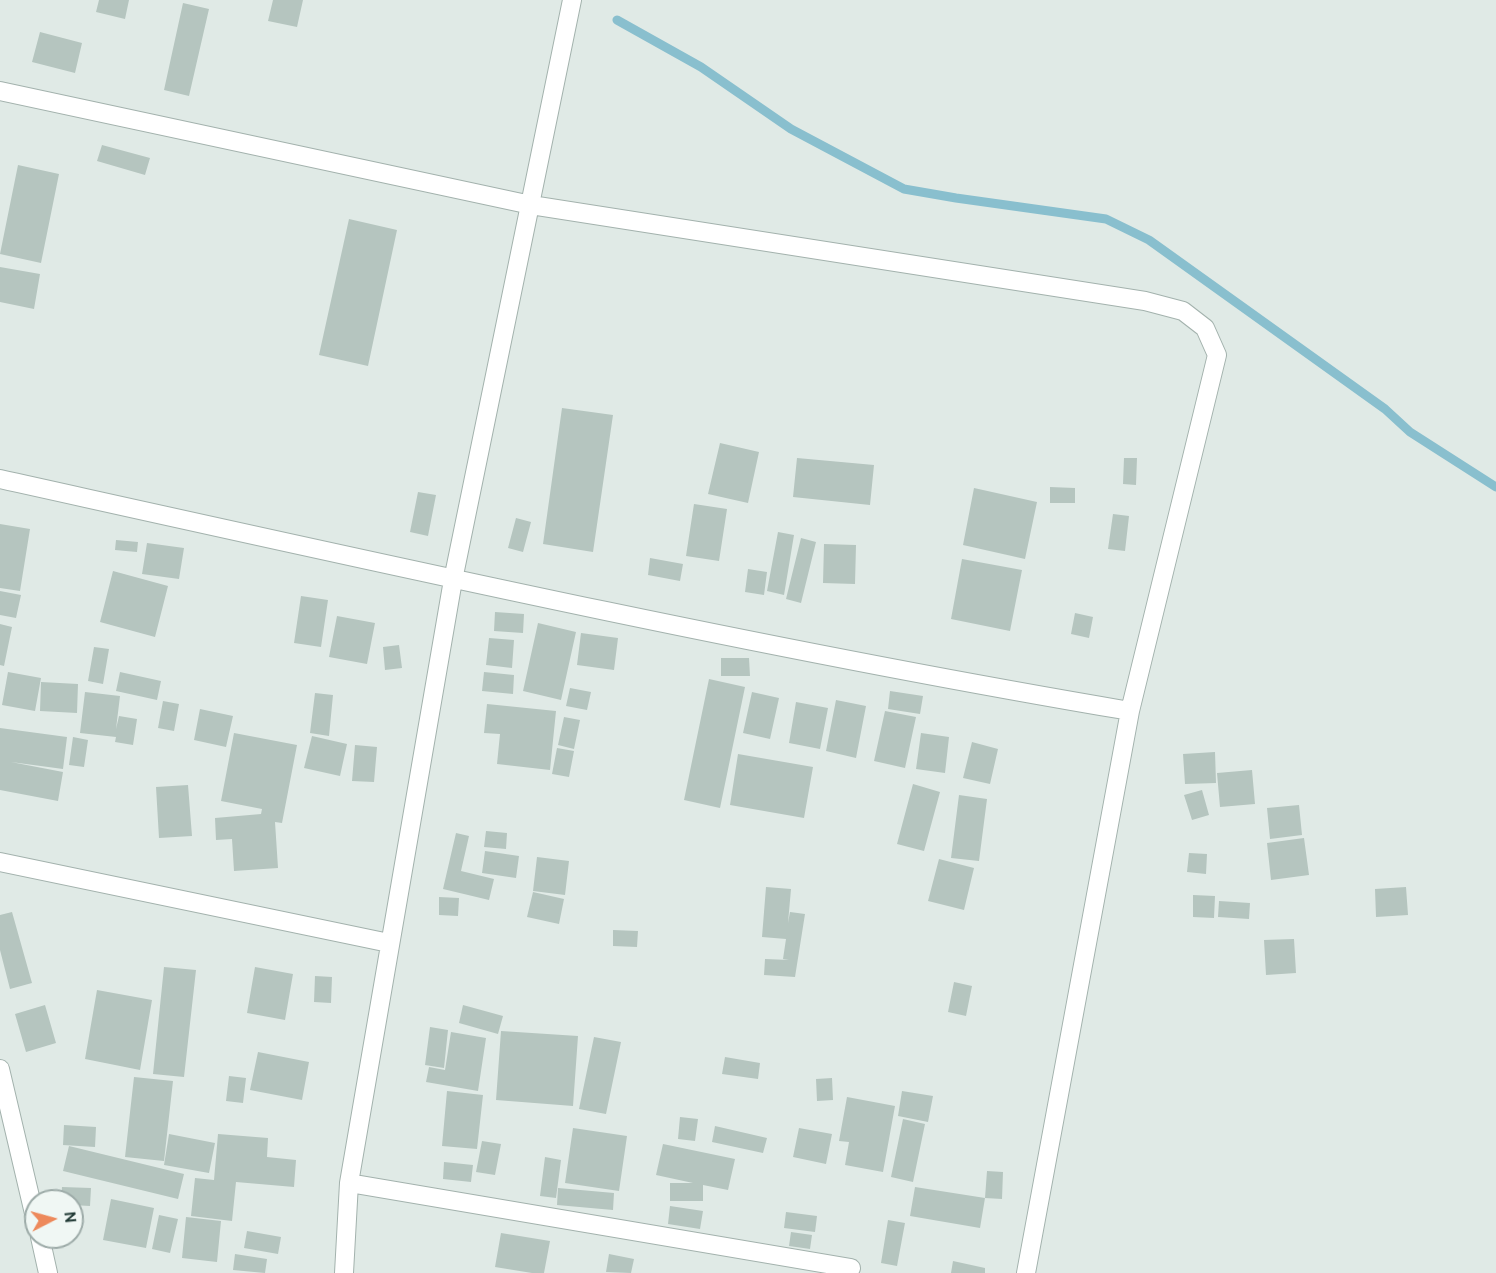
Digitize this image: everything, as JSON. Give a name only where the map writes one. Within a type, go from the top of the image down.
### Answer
[{"type":"street","points":[[344,1273],[349,1184],[453,580],[572,0]]},
{"type":"street","points":[[0,91],[531,205],[1145,301],[1183,311],[1205,328],[1217,355],[1130,711],[1026,1273]]},
{"type":"street","points":[[0,479],[453,580],[980,685],[1130,711]]},
{"type":"street","points":[[0,862],[389,943]]},
{"type":"street","points":[[0,1069],[28,1189]]},
{"type":"street","points":[[349,1184],[851,1268]]},
{"type":"street","points":[[43,1249],[48,1273]]},
{"type":"building","points":[[99,0],[129,0],[125,19],[96,12]]},
{"type":"building","points":[[273,0],[303,0],[297,27],[268,21]]},
{"type":"building","points":[[183,3],[209,9],[189,96],[164,90]]},
{"type":"building","points":[[40,32],[82,43],[75,73],[32,62]]},
{"type":"building","points":[[102,145],[150,158],[145,175],[97,161]]},
{"type":"building","points":[[18,165],[59,174],[41,263],[0,254]]},
{"type":"building","points":[[349,219],[397,230],[368,366],[319,355]]},
{"type":"building","points":[[0,267],[40,274],[34,309],[0,302]]},
{"type":"building","points":[[562,408],[613,415],[593,552],[543,544]]},
{"type":"building","points":[[720,443],[759,452],[748,503],[708,494]]},
{"type":"building","points":[[797,458],[874,465],[870,505],[793,497]]},
{"type":"building","points":[[1124,458],[1137,458],[1136,485],[1123,484]]},
{"type":"building","points":[[1050,487],[1075,488],[1075,503],[1050,503]]},
{"type":"building","points":[[974,488],[1037,502],[1025,559],[963,545]]},
{"type":"building","points":[[418,492],[436,495],[428,536],[410,532]]},
{"type":"building","points":[[694,504],[727,509],[719,561],[686,556]]},
{"type":"building","points":[[1113,514],[1129,516],[1125,551],[1108,549]]},
{"type":"building","points":[[516,518],[531,522],[523,552],[508,548]]},
{"type":"building","points":[[0,524],[30,529],[20,591],[0,588]]},
{"type":"building","points":[[778,532],[794,535],[784,595],[767,591]]},
{"type":"building","points":[[801,538],[816,542],[801,603],[786,599]]},
{"type":"building","points":[[116,540],[138,542],[137,552],[115,550]]},
{"type":"building","points":[[147,543],[184,548],[179,579],[142,574]]},
{"type":"building","points":[[824,544],[856,545],[855,584],[823,583]]},
{"type":"building","points":[[650,558],[683,564],[680,581],[648,575]]},
{"type":"building","points":[[962,559],[1022,570],[1010,631],[951,619]]},
{"type":"building","points":[[748,569],[767,572],[764,595],[745,592]]},
{"type":"building","points":[[113,571],[168,586],[155,637],[100,622]]},
{"type":"building","points":[[0,591],[21,595],[16,618],[0,615]]},
{"type":"building","points":[[301,596],[328,600],[321,647],[294,643]]},
{"type":"building","points":[[495,612],[524,614],[523,633],[494,631]]},
{"type":"building","points":[[1075,613],[1093,617],[1089,638],[1071,634]]},
{"type":"building","points":[[337,616],[375,623],[367,664],[329,657]]},
{"type":"building","points":[[538,623],[576,632],[561,700],[523,691]]},
{"type":"building","points":[[0,624],[12,627],[4,666],[0,665]]},
{"type":"building","points":[[581,633],[618,638],[614,670],[577,665]]},
{"type":"building","points":[[489,638],[514,640],[512,668],[486,665]]},
{"type":"building","points":[[399,645],[402,668],[385,670],[383,647]]},
{"type":"building","points":[[94,647],[109,649],[103,684],[88,681]]},
{"type":"building","points":[[721,658],[749,658],[750,676],[721,676]]},
{"type":"building","points":[[8,672],[41,678],[35,711],[2,705]]},
{"type":"building","points":[[120,672],[161,681],[157,700],[116,691]]},
{"type":"building","points":[[484,672],[514,675],[513,694],[482,691]]},
{"type":"building","points":[[709,679],[745,687],[720,808],[684,800]]},
{"type":"building","points":[[41,682],[78,684],[77,713],[40,711]]},
{"type":"building","points":[[570,688],[591,692],[587,710],[566,706]]},
{"type":"building","points":[[890,691],[923,696],[920,714],[888,709]]},
{"type":"building","points":[[85,692],[120,696],[116,729],[119,716],[137,719],[133,745],[115,742],[116,737],[80,733]]},
{"type":"building","points":[[752,692],[779,698],[770,739],[743,733]]},
{"type":"building","points":[[315,693],[333,695],[329,736],[310,733]]},
{"type":"building","points":[[836,700],[866,706],[856,758],[826,751]]},
{"type":"building","points":[[163,701],[179,704],[174,731],[158,728]]},
{"type":"building","points":[[796,702],[828,708],[820,749],[789,743]]},
{"type":"building","points":[[487,704],[556,711],[550,770],[497,764],[500,734],[484,733]]},
{"type":"building","points":[[200,709],[233,716],[226,747],[194,740]]},
{"type":"building","points":[[885,711],[916,717],[905,768],[874,761]]},
{"type":"building","points":[[564,717],[580,720],[574,749],[558,745]]},
{"type":"building","points":[[0,728],[67,737],[63,769],[11,762],[63,772],[58,801],[0,790]]},
{"type":"building","points":[[234,733],[297,745],[282,823],[275,822],[278,868],[234,871],[232,839],[216,840],[215,818],[261,814],[262,809],[221,801]]},
{"type":"building","points":[[921,733],[949,737],[945,773],[916,769]]},
{"type":"building","points":[[312,736],[347,744],[340,776],[304,768]]},
{"type":"building","points":[[73,737],[88,740],[84,767],[69,765]]},
{"type":"building","points":[[972,742],[998,749],[990,784],[963,778]]},
{"type":"building","points":[[355,745],[377,747],[374,782],[352,781]]},
{"type":"building","points":[[557,748],[574,751],[569,777],[552,774]]},
{"type":"building","points":[[1215,752],[1216,783],[1185,784],[1183,754]]},
{"type":"building","points":[[738,754],[813,767],[804,818],[730,805]]},
{"type":"building","points":[[1252,770],[1255,804],[1220,807],[1217,773]]},
{"type":"building","points":[[913,784],[940,792],[924,851],[897,844]]},
{"type":"building","points":[[188,785],[192,836],[159,838],[156,787]]},
{"type":"building","points":[[1202,790],[1209,815],[1192,820],[1184,795]]},
{"type":"building","points":[[959,795],[987,799],[979,861],[951,858]]},
{"type":"building","points":[[1299,805],[1302,835],[1270,839],[1267,808]]},
{"type":"building","points":[[486,831],[507,833],[506,849],[484,847]]},
{"type":"building","points":[[456,833],[469,836],[461,871],[494,879],[489,900],[443,889]]},
{"type":"building","points":[[1304,838],[1309,875],[1271,880],[1267,843]]},
{"type":"building","points":[[485,851],[519,856],[516,878],[482,873]]},
{"type":"building","points":[[1189,853],[1207,854],[1206,874],[1187,872]]},
{"type":"building","points":[[537,857],[569,861],[565,895],[533,891]]},
{"type":"building","points":[[939,859],[974,868],[964,910],[928,901]]},
{"type":"building","points":[[766,887],[791,889],[788,923],[790,912],[805,914],[795,977],[764,975],[765,959],[789,960],[783,959],[786,939],[762,937]]},
{"type":"building","points":[[1406,887],[1408,915],[1376,917],[1375,889]]},
{"type":"building","points":[[533,892],[564,899],[559,924],[527,917]]},
{"type":"building","points":[[1193,895],[1215,896],[1214,918],[1193,917]]},
{"type":"building","points":[[439,897],[459,898],[458,916],[439,915]]},
{"type":"building","points":[[1219,901],[1250,903],[1249,919],[1218,917]]},
{"type":"building","points":[[12,912],[32,983],[10,989],[0,950],[0,915]]},
{"type":"building","points":[[613,930],[638,931],[637,947],[613,946]]},
{"type":"building","points":[[1294,939],[1296,973],[1266,975],[1264,940]]},
{"type":"building","points":[[164,967],[196,970],[184,1077],[153,1074]]},
{"type":"building","points":[[255,967],[293,974],[285,1020],[247,1013]]},
{"type":"building","points":[[315,976],[332,977],[331,1003],[314,1002]]},
{"type":"building","points":[[954,982],[972,986],[966,1016],[948,1012]]},
{"type":"building","points":[[97,990],[152,1000],[140,1070],[85,1059]]},
{"type":"building","points":[[45,1005],[56,1043],[26,1052],[15,1014]]},
{"type":"building","points":[[463,1005],[503,1016],[498,1034],[459,1023]]},
{"type":"building","points":[[430,1027],[448,1030],[444,1068],[425,1065]]},
{"type":"building","points":[[501,1031],[578,1036],[573,1106],[496,1100]]},
{"type":"building","points":[[451,1032],[486,1038],[478,1091],[426,1082],[429,1067],[445,1070]]},
{"type":"building","points":[[594,1037],[621,1042],[606,1114],[579,1109]]},
{"type":"building","points":[[258,1052],[309,1062],[302,1100],[250,1090]]},
{"type":"building","points":[[725,1057],[760,1063],[758,1079],[722,1074]]},
{"type":"building","points":[[229,1076],[246,1078],[243,1103],[226,1101]]},
{"type":"building","points":[[134,1077],[173,1081],[164,1161],[125,1157]]},
{"type":"building","points":[[832,1078],[833,1100],[817,1101],[816,1079]]},
{"type":"building","points":[[447,1091],[483,1095],[477,1149],[442,1146]]},
{"type":"building","points":[[902,1091],[933,1096],[928,1122],[898,1116]]},
{"type":"building","points":[[847,1097],[895,1106],[883,1172],[845,1165],[849,1142],[839,1141]]},
{"type":"building","points":[[680,1117],[698,1119],[695,1141],[678,1139]]},
{"type":"building","points":[[903,1119],[925,1124],[913,1182],[891,1177]]},
{"type":"building","points":[[64,1125],[96,1127],[95,1147],[63,1145]]},
{"type":"building","points":[[715,1126],[767,1138],[763,1153],[712,1142]]},
{"type":"building","points":[[573,1128],[627,1136],[619,1191],[565,1183]]},
{"type":"building","points":[[799,1128],[832,1134],[826,1164],[793,1157]]},
{"type":"building","points":[[169,1134],[215,1143],[209,1173],[164,1165]]},
{"type":"building","points":[[218,1134],[268,1138],[267,1157],[296,1160],[294,1187],[236,1182],[232,1221],[191,1216],[195,1178],[214,1180]]},
{"type":"building","points":[[482,1141],[501,1144],[495,1175],[476,1172]]},
{"type":"building","points":[[663,1144],[735,1159],[728,1190],[703,1185],[703,1201],[670,1201],[670,1183],[693,1183],[656,1175]]},
{"type":"building","points":[[69,1146],[184,1174],[178,1199],[63,1171]]},
{"type":"building","points":[[545,1157],[561,1160],[556,1198],[540,1196]]},
{"type":"building","points":[[444,1162],[473,1165],[471,1182],[443,1179]]},
{"type":"building","points":[[987,1171],[1003,1172],[1002,1199],[985,1198]]},
{"type":"building","points":[[62,1187],[91,1188],[90,1206],[84,1206],[84,1189],[62,1189]]},
{"type":"building","points":[[915,1187],[985,1198],[980,1228],[910,1216]]},
{"type":"building","points":[[558,1188],[614,1193],[613,1210],[557,1205]]},
{"type":"building","points":[[111,1199],[154,1208],[146,1248],[103,1240]]},
{"type":"building","points":[[670,1206],[703,1211],[700,1229],[668,1224]]},
{"type":"building","points":[[786,1212],[817,1216],[815,1232],[784,1228]]},
{"type":"building","points":[[159,1215],[178,1219],[170,1253],[152,1249]]},
{"type":"building","points":[[186,1217],[221,1221],[217,1262],[182,1258]]},
{"type":"building","points":[[888,1220],[905,1223],[897,1266],[881,1263]]},
{"type":"building","points":[[247,1231],[281,1237],[278,1254],[244,1248]]},
{"type":"building","points":[[791,1232],[812,1235],[810,1249],[789,1246]]},
{"type":"building","points":[[501,1233],[550,1241],[544,1273],[495,1267]]},
{"type":"building","points":[[235,1254],[267,1259],[265,1273],[233,1270]]},
{"type":"building","points":[[609,1254],[634,1259],[631,1273],[606,1272]]},
{"type":"building","points":[[953,1261],[985,1268],[985,1273],[951,1273]]},
{"type":"waterway","points":[[617,20],[701,67],[791,129],[904,189],[1106,219],[1149,240],[1385,409],[1410,432],[1496,487]]}]
